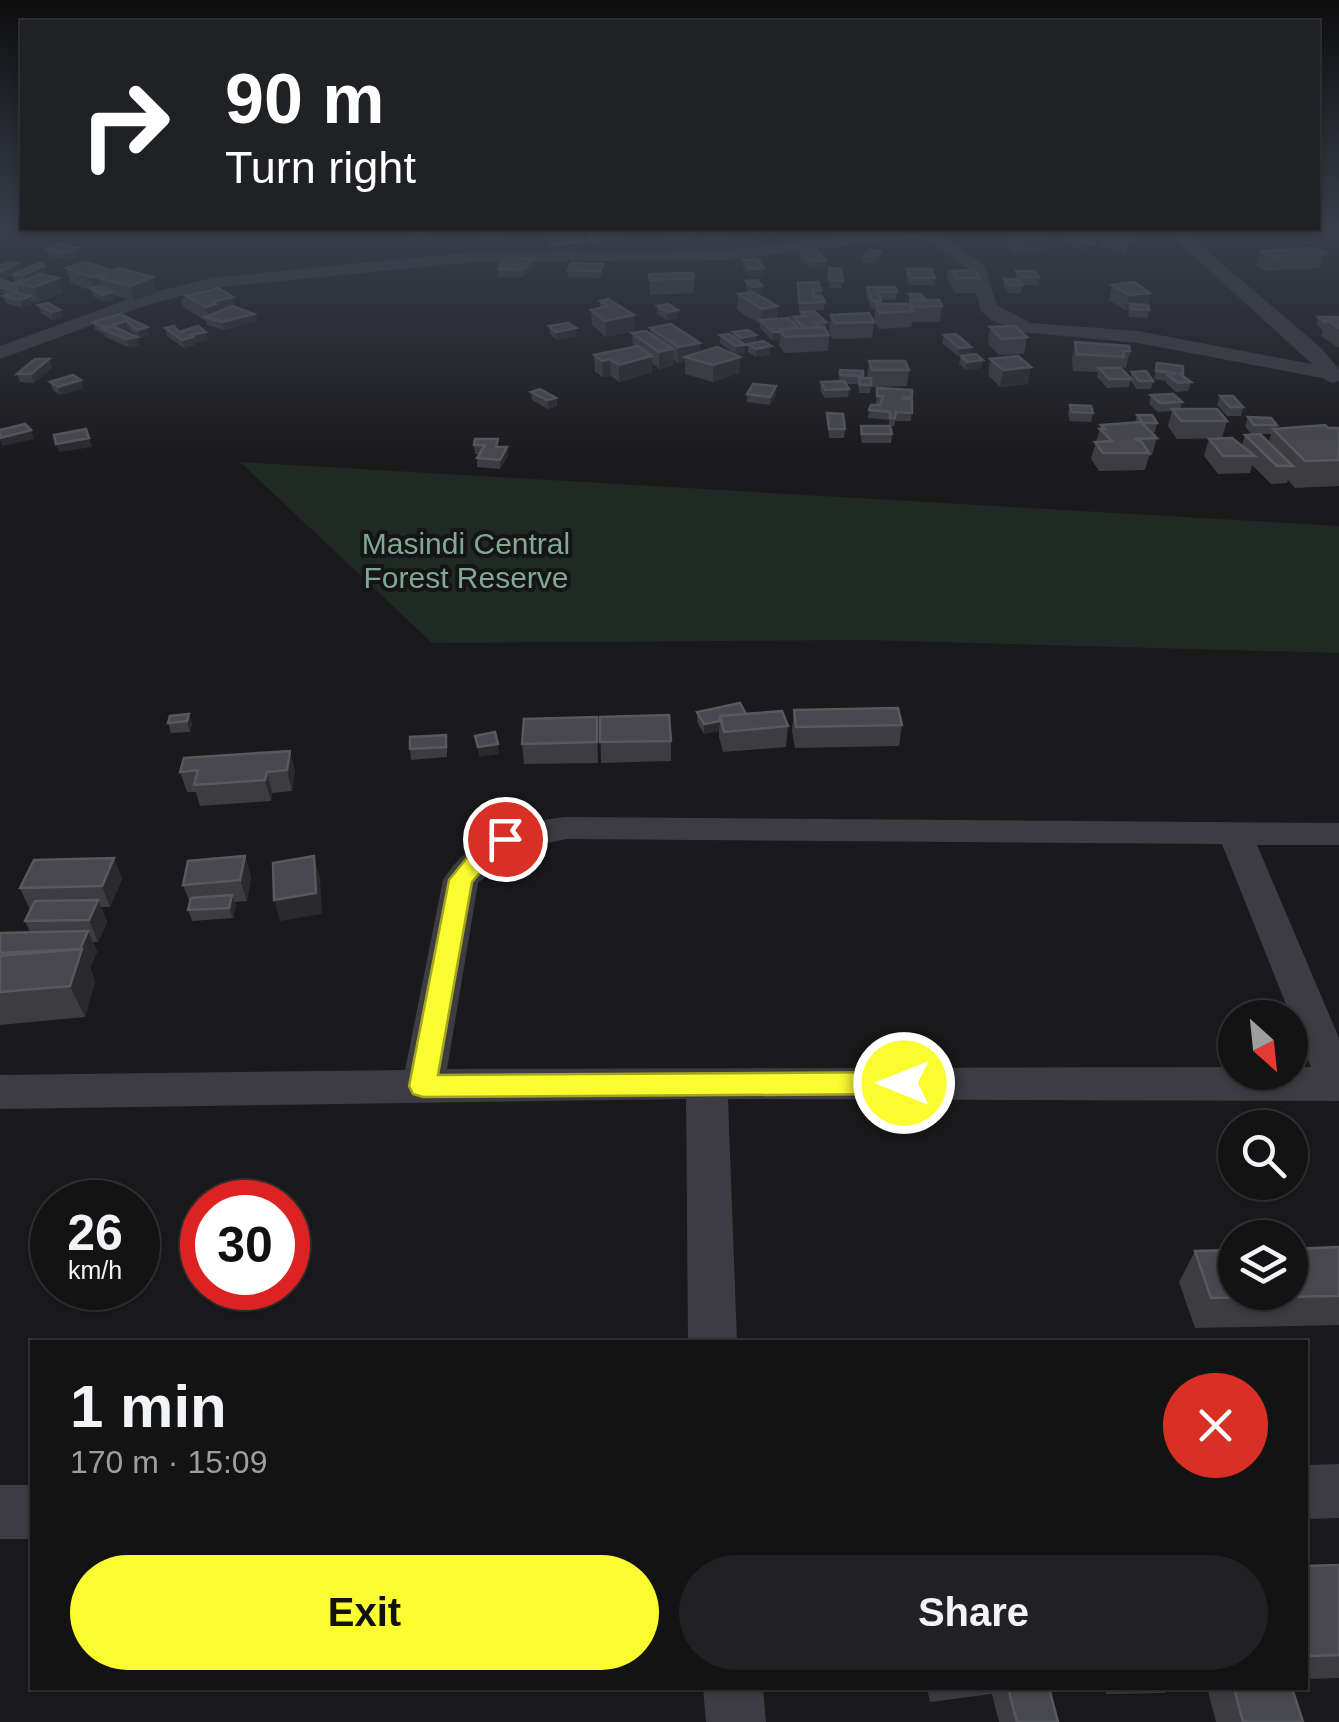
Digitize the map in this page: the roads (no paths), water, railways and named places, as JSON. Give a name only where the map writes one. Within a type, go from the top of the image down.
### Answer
[{"type":"street","points":[[0,353],[123,307]]},
{"type":"street","points":[[989,307],[1018,326],[1138,337],[1336,380]]},
{"type":"street","points":[[1263,307],[1313,351],[1336,380]]},
{"type":"street","points":[[423,1086],[461,880],[482,854],[505,839],[566,828],[1339,834]]},
{"type":"street","points":[[0,1092],[707,1082],[1339,1084],[1235,834]]},
{"type":"street","points":[[707,1082],[713,1340]]},
{"type":"street","points":[[1308,1492],[1339,1491]]},
{"type":"street","points":[[0,1512],[30,1512]]},
{"type":"street","points":[[733,1690],[736,1722]]},
{"type":"park label","name":"Masindi Central Forest Reserve","points":[[466,560]]}]
